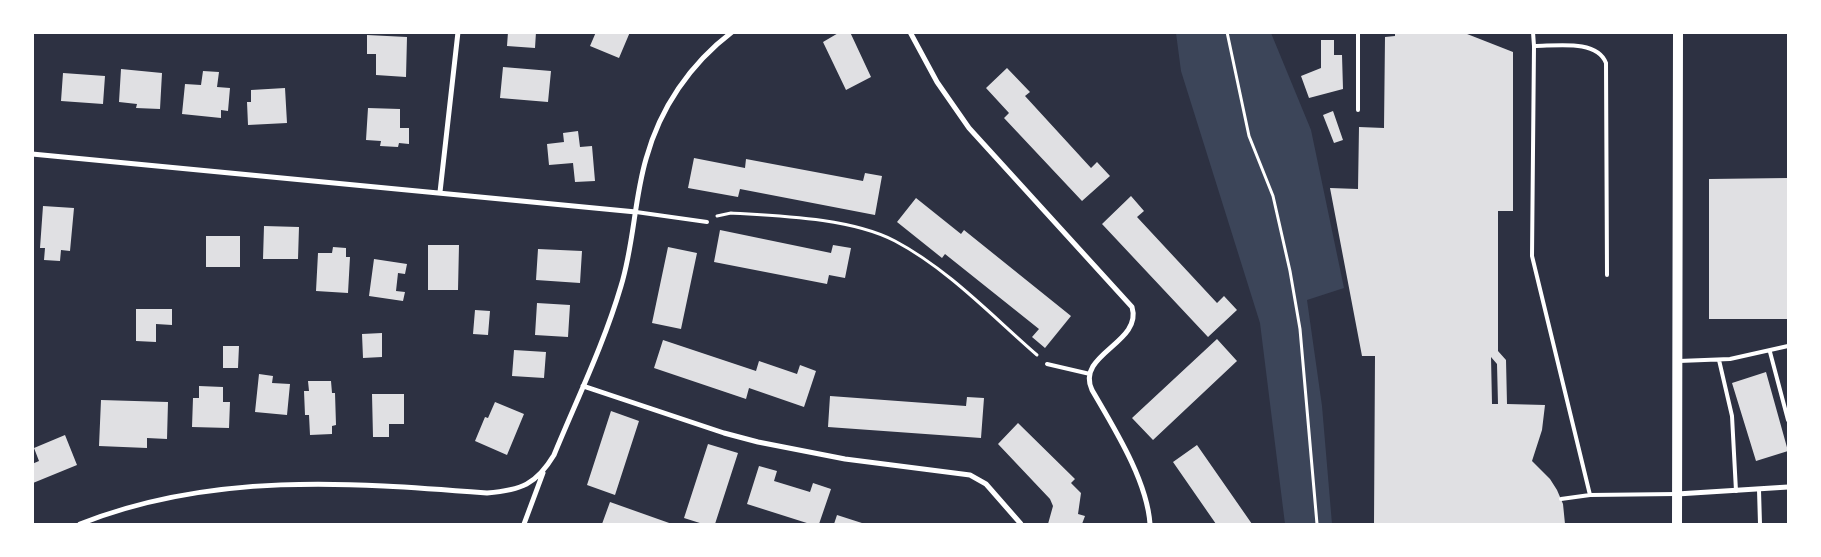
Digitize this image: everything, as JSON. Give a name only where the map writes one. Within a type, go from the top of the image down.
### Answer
[{"type":"main road","points":[[1677,524],[1678,32]]},
{"type":"street","points":[[440,192],[458,32]]},
{"type":"street","points":[[524,524],[544,472],[554,455],[583,386],[622,285],[646,160],[657,126],[676,90],[700,62],[732,32]]},
{"type":"street","points":[[910,32],[938,82],[969,128],[1012,178],[1129,303],[1134,318],[1130,329],[1094,364],[1090,374],[1092,390],[1141,486],[1148,509],[1150,524]]},
{"type":"street","points":[[32,154],[636,212]]},
{"type":"street","points":[[583,386],[724,433],[758,442],[844,459],[970,475],[986,484],[1021,524]]},
{"type":"street","points":[[80,524],[137,505],[186,494],[238,486],[349,483],[487,493],[509,491],[529,484],[544,472]]},
{"type":"street","points":[[1676,494],[1788,487]]},
{"type":"lane","points":[[1358,32],[1358,110]]},
{"type":"lane","points":[[1533,32],[1533,263],[1590,495]]},
{"type":"lane","points":[[1534,46],[1590,48],[1602,55],[1606,63],[1608,275]]},
{"type":"lane","points":[[636,212],[707,222]]},
{"type":"lane","points":[[1677,361],[1719,360],[1770,352],[1788,346]]},
{"type":"lane","points":[[1770,352],[1788,420]]},
{"type":"lane","points":[[1719,360],[1732,416],[1736,491]]},
{"type":"lane","points":[[1047,364],[1090,374]]},
{"type":"lane","points":[[1760,490],[1760,524]]},
{"type":"lane","points":[[1561,499],[1590,495],[1676,494]]},
{"type":"path","points":[[1227,32],[1248,136],[1273,196],[1292,280],[1300,328],[1317,524]]},
{"type":"path","points":[[707,222],[719,215],[731,213],[785,216],[853,228],[893,240],[923,258],[1047,364]]},
{"type":"shaded area","points":[[1176,33],[1271,33],[1311,130],[1344,288],[1307,300],[1322,406],[1332,524],[1285,524],[1260,323],[1181,71]]},
{"type":"building","points":[[508,32],[536,32],[535,48],[507,46]]},
{"type":"building","points":[[596,32],[630,32],[619,58],[590,46]]},
{"type":"building","points":[[840,32],[850,32],[871,77],[846,90],[823,42]]},
{"type":"building","points":[[1395,32],[1462,32],[1513,52],[1513,211],[1498,211],[1498,351],[1506,360],[1507,404],[1545,405],[1542,430],[1532,461],[1550,479],[1557,490],[1563,504],[1565,524],[1374,524],[1375,356],[1362,356],[1330,188],[1358,189],[1359,127],[1384,128],[1385,37],[1395,36]],"holes":[[[1491,357],[1497,364],[1498,404],[1492,404]]]},
{"type":"building","points":[[367,35],[407,37],[406,77],[376,75],[376,54],[367,54]]},
{"type":"building","points":[[1321,40],[1334,40],[1334,55],[1342,55],[1343,89],[1309,98],[1301,76],[1321,68]]},
{"type":"building","points":[[503,67],[551,71],[548,102],[500,98]]},
{"type":"building","points":[[1007,68],[1030,92],[1025,96],[1091,168],[1097,162],[1110,176],[1082,201],[1004,118],[1009,113],[986,88]]},
{"type":"building","points":[[121,69],[162,73],[160,109],[136,108],[137,104],[119,102]]},
{"type":"building","points":[[203,71],[219,72],[217,87],[230,88],[228,111],[221,110],[221,118],[182,114],[185,84],[201,85]]},
{"type":"building","points":[[63,73],[105,76],[103,104],[61,101]]},
{"type":"building","points":[[285,88],[287,123],[248,125],[247,102],[251,102],[251,90]]},
{"type":"building","points":[[368,108],[400,109],[400,128],[409,128],[409,144],[399,143],[398,147],[380,146],[381,141],[366,140]]},
{"type":"building","points":[[1333,111],[1343,140],[1334,143],[1323,115]]},
{"type":"building","points":[[578,131],[580,147],[592,146],[595,181],[575,182],[573,163],[549,165],[547,144],[564,142],[563,133]]},
{"type":"building","points":[[694,158],[745,168],[746,159],[863,181],[865,173],[882,176],[875,215],[740,189],[738,197],[688,188]]},
{"type":"building","points":[[1788,178],[1788,319],[1709,319],[1709,179]]},
{"type":"building","points":[[1131,196],[1144,211],[1137,217],[1217,303],[1224,296],[1237,310],[1208,337],[1102,224]]},
{"type":"building","points":[[916,198],[961,234],[964,230],[1071,316],[1045,348],[1032,337],[1039,329],[945,254],[942,258],[897,222]]},
{"type":"building","points":[[43,206],[74,208],[70,251],[61,250],[60,261],[44,260],[45,248],[40,248]]},
{"type":"building","points":[[264,226],[299,227],[298,259],[263,259]]},
{"type":"building","points":[[720,230],[831,253],[833,245],[851,248],[845,278],[829,275],[827,284],[714,262]]},
{"type":"building","points":[[206,236],[240,236],[240,267],[206,267]]},
{"type":"building","points":[[428,245],[459,245],[458,290],[428,290]]},
{"type":"building","points":[[333,247],[346,248],[346,257],[350,257],[348,293],[316,291],[318,253],[332,253]]},
{"type":"building","points":[[668,247],[697,253],[681,329],[652,323]]},
{"type":"building","points":[[538,249],[582,251],[580,283],[536,280]]},
{"type":"building","points":[[374,259],[407,264],[405,274],[398,273],[396,291],[405,292],[403,301],[369,296]]},
{"type":"building","points":[[537,303],[570,305],[568,337],[535,335]]},
{"type":"building","points":[[136,309],[172,309],[172,325],[156,324],[156,342],[136,341]]},
{"type":"building","points":[[475,310],[490,311],[488,335],[473,334]]},
{"type":"building","points":[[382,333],[382,357],[363,358],[362,334]]},
{"type":"building","points":[[1217,339],[1237,361],[1153,440],[1132,418]]},
{"type":"building","points":[[663,340],[756,371],[759,361],[797,374],[800,365],[816,371],[804,407],[749,388],[746,399],[654,368]]},
{"type":"building","points":[[223,346],[239,346],[238,368],[223,368]]},
{"type":"building","points":[[514,350],[546,352],[544,378],[512,376]]},
{"type":"building","points":[[1766,372],[1788,451],[1756,461],[1732,383]]},
{"type":"building","points":[[259,374],[273,376],[272,383],[290,384],[287,415],[255,412]]},
{"type":"building","points":[[308,381],[331,381],[332,393],[335,393],[336,425],[332,426],[332,434],[310,435],[309,415],[305,415],[304,391],[309,391]]},
{"type":"building","points":[[199,386],[223,387],[223,402],[230,402],[229,428],[192,427],[193,398],[199,398]]},
{"type":"building","points":[[372,394],[404,394],[404,424],[389,424],[389,437],[373,437]]},
{"type":"building","points":[[830,396],[966,406],[967,397],[984,398],[981,438],[828,427]]},
{"type":"building","points":[[101,400],[168,402],[167,439],[147,438],[147,448],[99,446]]},
{"type":"building","points":[[495,402],[524,414],[507,455],[475,441],[485,417],[488,418]]},
{"type":"building","points":[[611,411],[639,421],[615,495],[587,485]]},
{"type":"building","points":[[1018,423],[1075,479],[1071,483],[1081,493],[1078,514],[1085,516],[1082,524],[1048,524],[1053,506],[1050,499],[998,444]]},
{"type":"building","points":[[65,435],[77,465],[33,483],[32,464],[39,461],[34,448]]},
{"type":"building","points":[[708,444],[738,453],[715,524],[703,524],[684,518]]},
{"type":"building","points":[[1197,445],[1252,524],[1216,524],[1173,462]]},
{"type":"building","points":[[759,466],[777,471],[774,481],[810,492],[813,483],[831,489],[819,524],[810,524],[747,504]]},
{"type":"building","points":[[610,502],[672,524],[602,524]]},
{"type":"building","points":[[837,515],[865,524],[834,524]]}]
